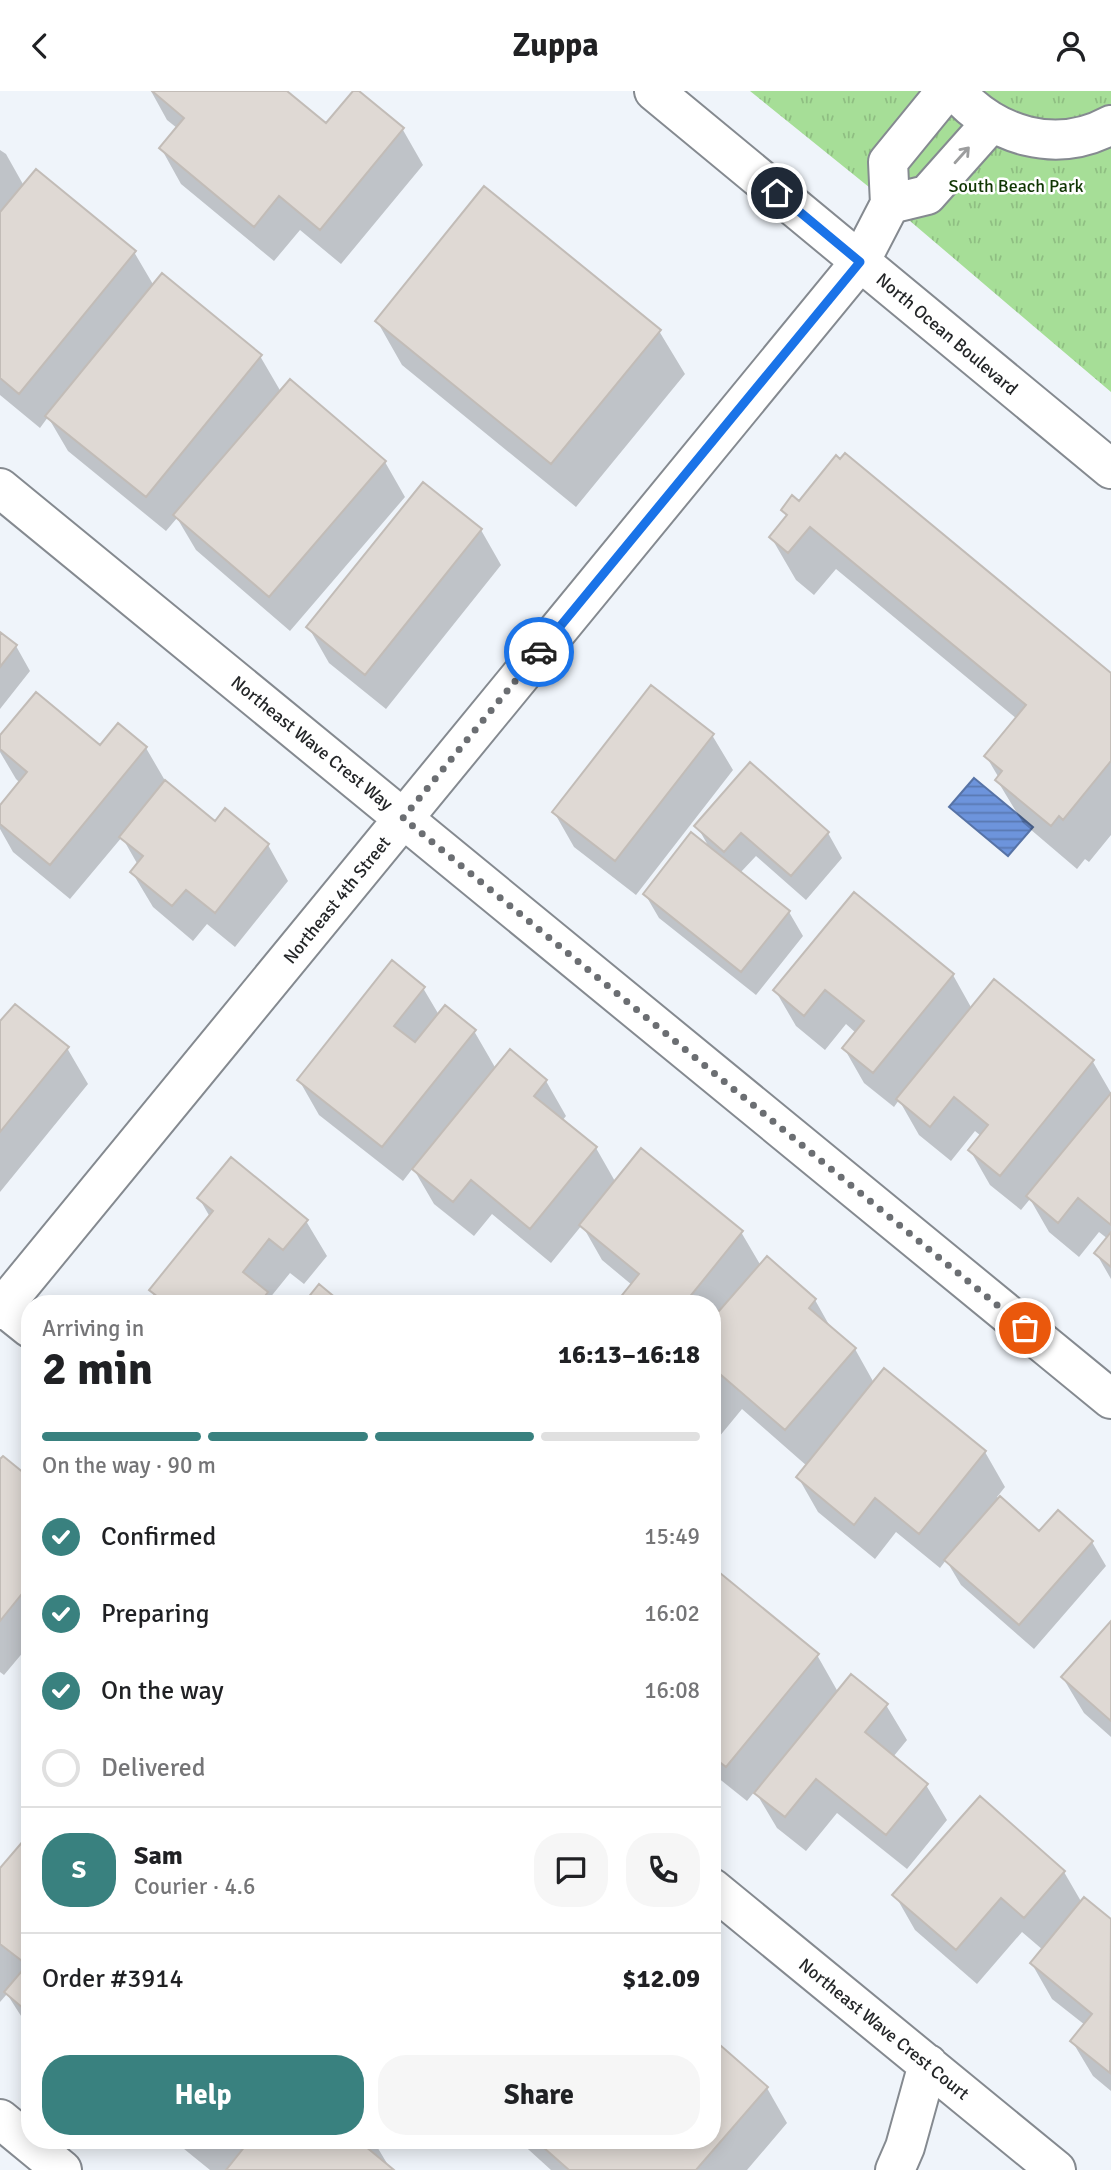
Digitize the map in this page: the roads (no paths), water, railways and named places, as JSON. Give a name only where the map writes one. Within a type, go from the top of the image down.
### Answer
[{"type":"street","name":"North Ocean Boulevard","points":[[654,91],[1111,469]]},
{"type":"street","points":[[946,91],[888,162],[890,204],[927,195],[991,123]]},
{"type":"street","points":[[955,91],[991,123],[1026,137],[1063,140],[1098,131],[1111,124]]},
{"type":"street","name":"Northeast 4th Street","points":[[22,1295],[403,818],[860,262],[890,204]]},
{"type":"street","name":"Northeast Wave Crest Way","points":[[0,488],[1111,1399]]},
{"type":"street","name":"Northeast 4th Street","points":[[8,1312],[21,1296]]},
{"type":"street","name":"Northeast Wave Crest Court","points":[[721,1895],[1056,2170]]},
{"type":"street","points":[[895,2170],[905,2147],[928,2064]]},
{"type":"street","points":[[0,2119],[21,2136]]},
{"type":"street","points":[[36,2149],[62,2170]]},
{"type":"water","points":[[974,778],[1033,827],[1008,856],[949,807]]},
{"type":"park label","name":"South Beach Park","points":[[1016,186]]}]
